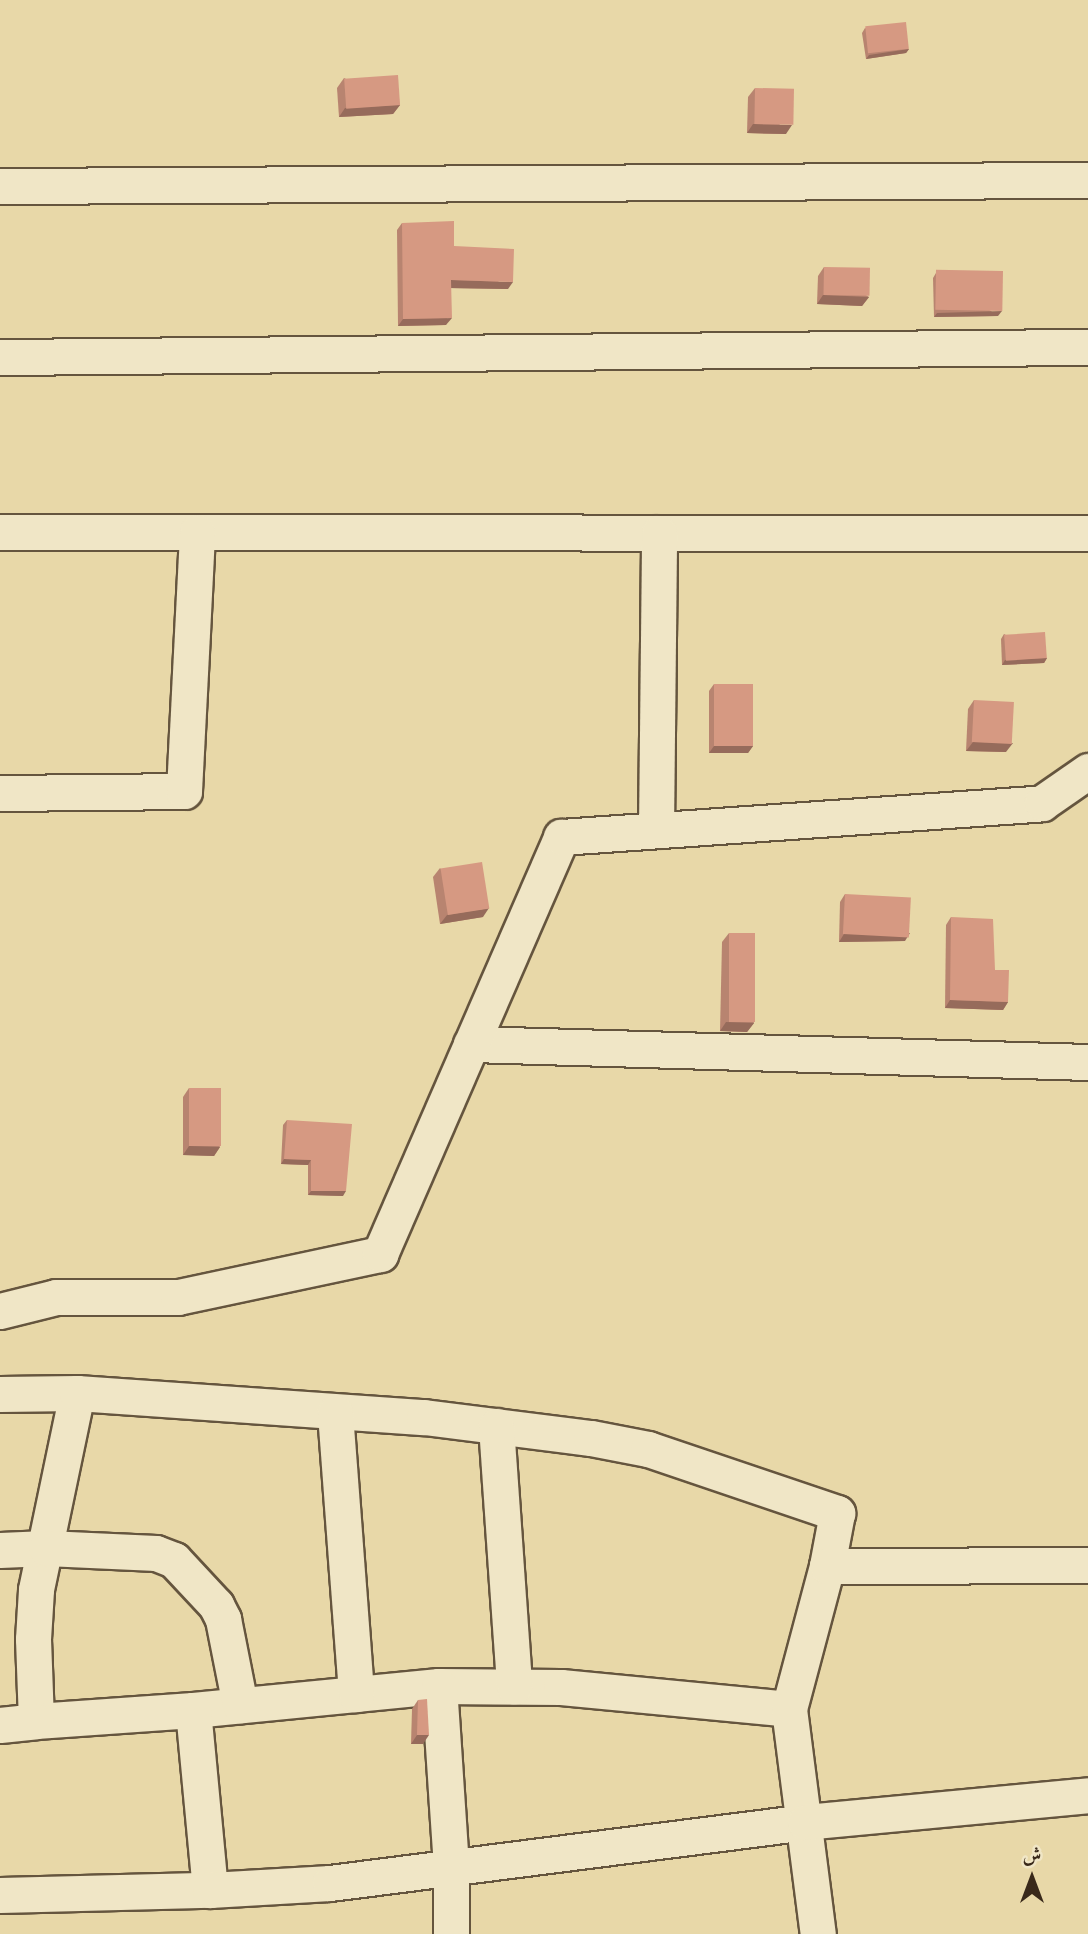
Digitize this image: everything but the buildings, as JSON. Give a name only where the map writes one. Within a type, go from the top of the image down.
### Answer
[{"type":"street","points":[[0,187],[1088,180]]},
{"type":"street","points":[[0,357],[1088,347]]},
{"type":"street","points":[[0,532],[1088,533]]},
{"type":"street","points":[[0,793],[184,791],[197,532]]},
{"type":"street","points":[[656,830],[659,533]]},
{"type":"street","points":[[0,1311],[56,1297],[178,1297],[380,1254],[561,837],[1042,803],[1088,771]]},
{"type":"street","points":[[471,1044],[1088,1062]]},
{"type":"street","points":[[0,1394],[77,1393],[335,1413],[424,1417],[591,1437],[648,1449],[837,1513],[827,1566],[789,1709],[818,1934]]},
{"type":"street","points":[[36,1721],[33,1639],[39,1565],[46,1548],[77,1393]]},
{"type":"street","points":[[335,1413],[356,1694]]},
{"type":"street","points":[[496,1426],[514,1686]]},
{"type":"street","points":[[0,1550],[46,1548],[156,1553],[174,1560],[216,1605],[223,1619],[240,1705]]},
{"type":"street","points":[[827,1566],[1088,1565]]},
{"type":"street","points":[[439,1686],[451,1869],[451,1934]]},
{"type":"street","points":[[0,1726],[439,1686],[561,1687],[789,1709]]},
{"type":"street","points":[[193,1710],[210,1890]]},
{"type":"street","points":[[0,1895],[210,1890],[330,1883],[805,1822],[1088,1795]]}]
